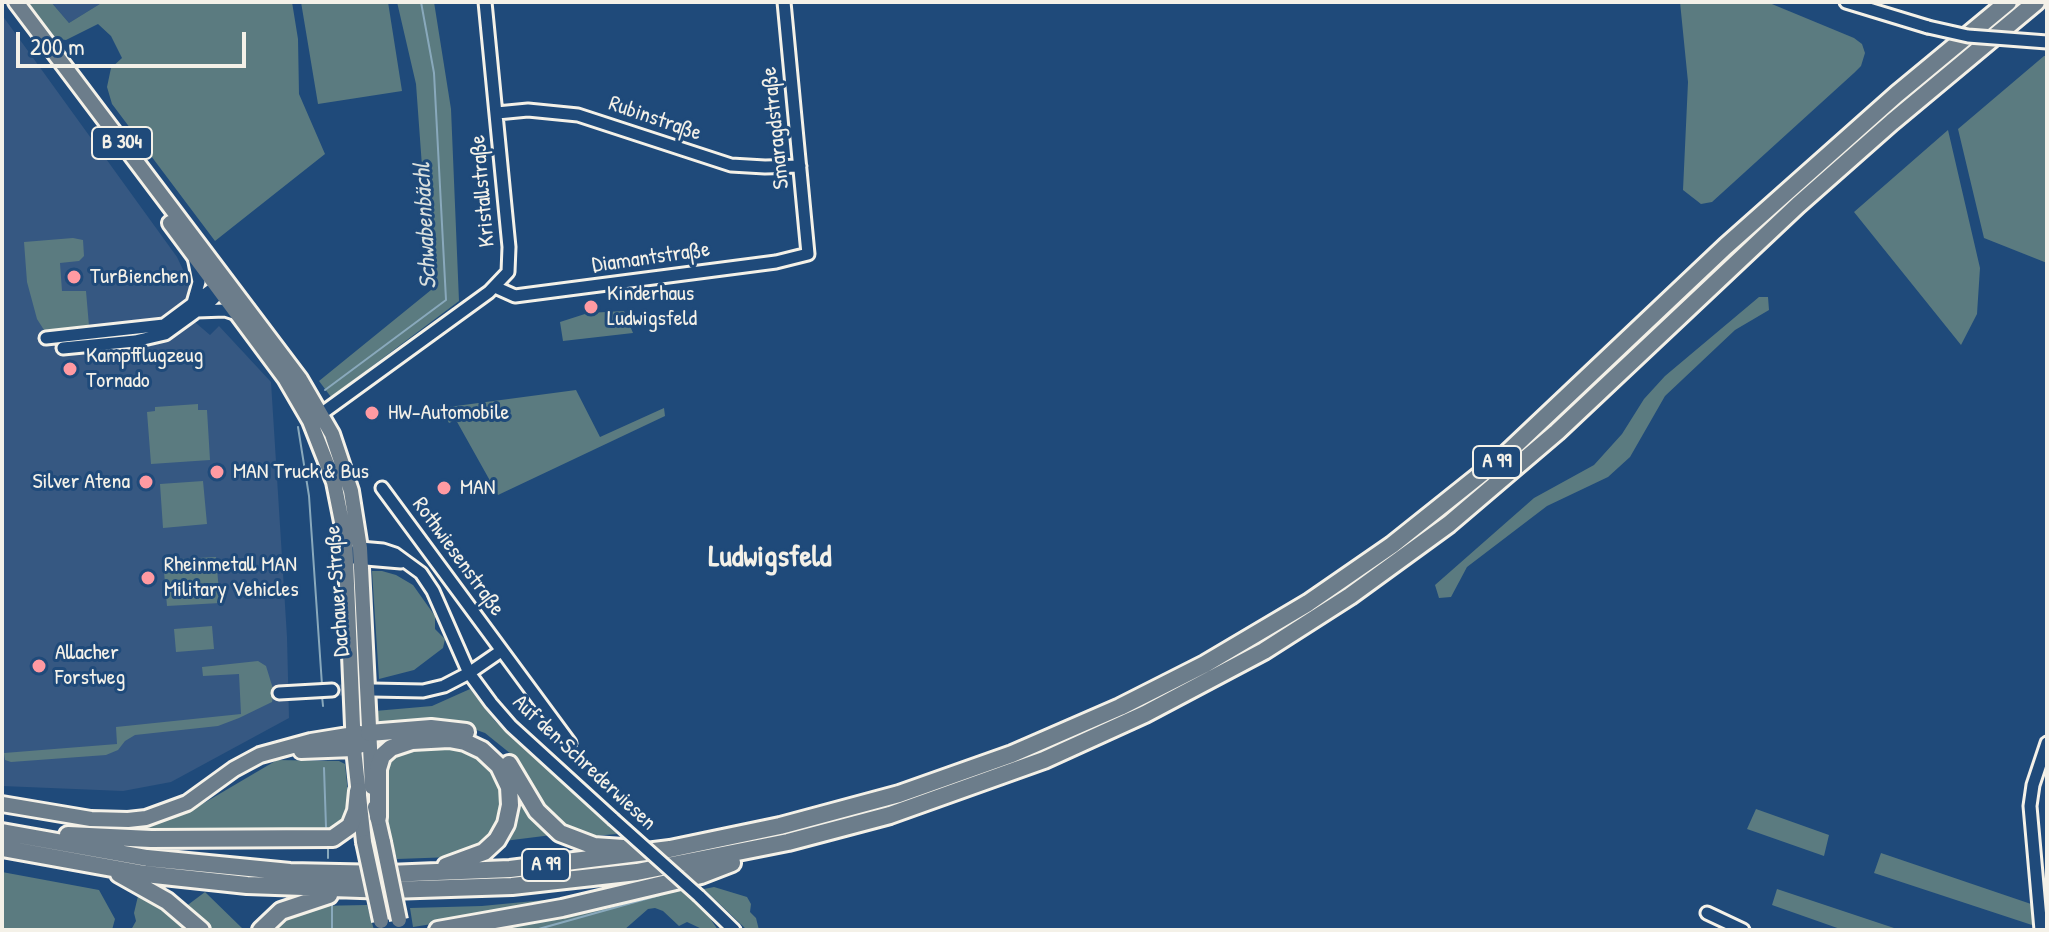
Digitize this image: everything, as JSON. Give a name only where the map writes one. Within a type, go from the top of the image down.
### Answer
[{"type":"highway","name":"A 99","points":[[5,838],[290,872],[422,873],[572,863],[669,849],[836,812],[952,777],[1012,754],[1166,684],[1256,635],[1392,545],[1496,463],[1726,246],[1897,94],[2008,2]]},
{"type":"highway","name":"A 99","points":[[5,838],[107,868],[247,885],[348,890],[465,889],[572,880],[676,866],[788,842],[928,803],[992,781],[1072,748],[1205,684],[1350,596],[1437,534],[1509,476],[1798,205],[2036,2]]},
{"type":"highway","points":[[361,738],[443,728],[479,736],[499,749],[537,811],[560,833],[594,846],[669,849]]},
{"type":"highway","points":[[378,817],[380,763],[386,751],[396,744],[457,740],[482,750],[499,766],[509,787],[510,805],[506,824],[497,840],[474,857],[422,873]]},
{"type":"highway","points":[[5,838],[333,838],[350,826],[356,811],[358,791]]},
{"type":"highway","points":[[438,930],[634,892],[701,875],[788,842]]},
{"type":"highway","points":[[107,868],[167,901],[201,930]]},
{"type":"highway","points":[[261,930],[281,911],[348,890]]},
{"type":"main road","name":"Dachauer Straße","points":[[5,2],[193,255],[300,379],[316,418],[356,555],[361,738],[358,791],[364,842],[382,925]]},
{"type":"main road","name":"Dachauer Straße","points":[[16,2],[222,287],[237,314],[316,418]]},
{"type":"main road","name":"Dachauer Straße","points":[[356,555],[352,704],[400,925]]},
{"type":"main road","points":[[323,739],[339,727],[352,704]]},
{"type":"main road","points":[[2,804],[91,819],[146,818],[175,809],[246,762],[272,752],[323,739],[361,738]]},
{"type":"main road","points":[[272,752],[361,738]]},
{"type":"street","name":"Kristallstraße","points":[[485,2],[509,265],[506,277],[495,287]]},
{"type":"street","name":"Smaragdstraße","points":[[784,2],[809,250]]},
{"type":"street","points":[[1846,2],[1968,36],[2047,42]]},
{"type":"street","name":"Rubinstraße","points":[[497,113],[528,110],[578,115],[731,165],[800,166]]},
{"type":"street","name":"Diamantstraße","points":[[495,287],[515,296],[776,262],[799,258],[808,254],[809,250]]},
{"type":"street","points":[[193,255],[199,279],[195,307]]},
{"type":"street","points":[[222,287],[195,307],[165,334],[54,343],[71,336],[164,325],[195,307],[237,314]]},
{"type":"street","points":[[316,418],[495,287]]},
{"type":"street","name":"Rothwiesenstraße","points":[[382,488],[570,743]]},
{"type":"street","name":"Auf den Schrederwiesen","points":[[356,555],[409,564],[428,583],[469,673],[511,726],[734,930]]},
{"type":"street","name":"Rothwiesenstraße","points":[[373,690],[423,691],[444,686],[501,651]]},
{"type":"street","points":[[279,693],[332,690]]},
{"type":"street","points":[[2041,930],[2030,806],[2033,785],[2047,743]]},
{"type":"street","points":[[1707,913],[1743,930]]},
{"type":"shaded area","points":[[51,2],[103,2],[69,23]]},
{"type":"shaded area","points":[[2,15],[177,257],[195,295],[182,311],[210,335],[219,326],[271,382],[289,718],[171,782],[123,791],[2,786]]},
{"type":"green space","points":[[27,2],[51,2],[69,23],[103,2],[292,2],[298,39],[299,94],[325,154],[215,241],[112,104],[107,87],[111,68],[122,58],[111,36],[98,24],[66,40],[50,38],[25,6]]},
{"type":"green space","points":[[301,2],[388,2],[402,91],[318,104]]},
{"type":"green space","points":[[397,2],[434,2],[451,109],[459,301],[331,397],[319,381],[431,290],[416,84]]},
{"type":"green space","points":[[1680,2],[1767,2],[1854,38],[1862,44],[1865,53],[1861,66],[1854,73],[1712,202],[1701,204],[1683,190],[1688,82]]},
{"type":"green space","points":[[2047,56],[2047,263],[1984,238],[1958,129]]},
{"type":"green space","points":[[1948,130],[1980,268],[1977,314],[1961,345],[1854,212]]},
{"type":"green space","points":[[83,240],[84,256],[79,261],[60,263],[62,291],[86,291],[89,326],[44,330],[37,319],[27,282],[24,242]]},
{"type":"green space","points":[[1759,297],[1768,297],[1769,310],[1735,330],[1665,396],[1630,457],[1608,477],[1547,506],[1467,567],[1451,597],[1439,598],[1435,585],[1534,498],[1594,465],[1622,434],[1644,399],[1665,376]]},
{"type":"green space","points":[[624,311],[633,333],[563,341],[560,322],[588,313]]},
{"type":"green space","points":[[576,390],[600,437],[664,408],[665,416],[498,495],[456,420],[449,423],[441,408]]},
{"type":"green space","points":[[198,404],[198,410],[207,410],[210,460],[151,464],[147,412],[155,411],[155,407]]},
{"type":"green space","points":[[203,481],[207,524],[163,528],[160,484]]},
{"type":"green space","points":[[216,557],[220,603],[167,606],[163,560]]},
{"type":"green space","points":[[372,571],[396,575],[413,585],[435,616],[435,629],[445,639],[443,648],[414,670],[379,679]]},
{"type":"green space","points":[[212,626],[214,649],[176,652],[174,629]]},
{"type":"green space","points":[[258,661],[266,666],[274,692],[272,702],[239,718],[218,726],[135,735],[118,750],[106,755],[5,760],[4,753],[117,744],[116,727],[241,714],[239,674],[203,676],[202,667]]},
{"type":"green space","points":[[470,689],[495,721],[617,834],[594,836],[558,821],[541,802],[511,754],[485,733],[448,720],[381,723],[377,719],[375,711],[432,706]]},
{"type":"green space","points":[[453,744],[476,752],[498,771],[504,790],[504,815],[496,832],[477,850],[453,857],[397,859],[388,829],[383,777],[390,757],[403,747]]},
{"type":"green space","points":[[277,760],[339,761],[345,764],[350,813],[346,821],[335,831],[147,835],[146,824],[187,813]]},
{"type":"green space","points":[[514,790],[528,812],[552,835],[504,841]]},
{"type":"green space","points":[[1756,809],[1829,835],[1824,856],[1747,829]]},
{"type":"green space","points":[[1881,853],[2034,905],[2038,927],[1874,873]]},
{"type":"green space","points":[[2,872],[99,890],[115,919],[112,930],[2,930]]},
{"type":"green space","points":[[674,887],[705,911],[718,930],[704,930],[687,922],[679,926],[655,908],[648,909],[624,930],[468,930]]},
{"type":"green space","points":[[714,887],[747,897],[759,930],[747,930],[704,889]]},
{"type":"green space","points":[[1777,889],[1900,930],[1843,930],[1772,905]]},
{"type":"green space","points":[[205,892],[244,930],[208,930],[185,907]]},
{"type":"green space","points":[[138,896],[168,911],[190,930],[131,930],[136,921],[134,913]]},
{"type":"green space","points":[[565,898],[565,903],[413,927],[410,908],[482,906]]},
{"type":"green space","points":[[367,905],[374,930],[267,930],[285,914],[315,906]]},
{"type":"waterway","name":"Schwabenbächl","points":[[325,390],[446,300],[434,73],[421,2]]},
{"type":"waterway","name":"Schwabenbächl","points":[[298,427],[309,496],[322,685]]},
{"type":"waterway","name":"Schwabenbächl","points":[[322,696],[323,706]]},
{"type":"waterway","name":"Schwabenbächl","points":[[324,768],[326,827]]},
{"type":"waterway","name":"Schwabenbächl","points":[[328,847],[328,858]]},
{"type":"waterway","points":[[535,930],[660,895]]},
{"type":"waterway","name":"Schwabenbächl","points":[[332,905],[332,930]]},
{"type":"tunnel","points":[[332,690],[373,690]]},
{"type":"place","name":"TurBienchen","points":[[74,277]]},
{"type":"place","name":"Kinderhaus Ludwigsfeld","points":[[591,307]]},
{"type":"place","name":"Kampfflugzeug Tornado","points":[[70,369]]},
{"type":"place","name":"HW-Automobile","points":[[372,413]]},
{"type":"place","name":"MAN Truck & Bus","points":[[217,472]]},
{"type":"place","name":"Silver Atena","points":[[146,482]]},
{"type":"place","name":"MAN","points":[[444,488]]},
{"type":"place","name":"Rheinmetall MAN Military Vehicles","points":[[148,578]]},
{"type":"place","name":"Allacher Forstweg","points":[[39,666]]},
{"type":"district","name":"Ludwigsfeld","points":[[770,558]]}]
